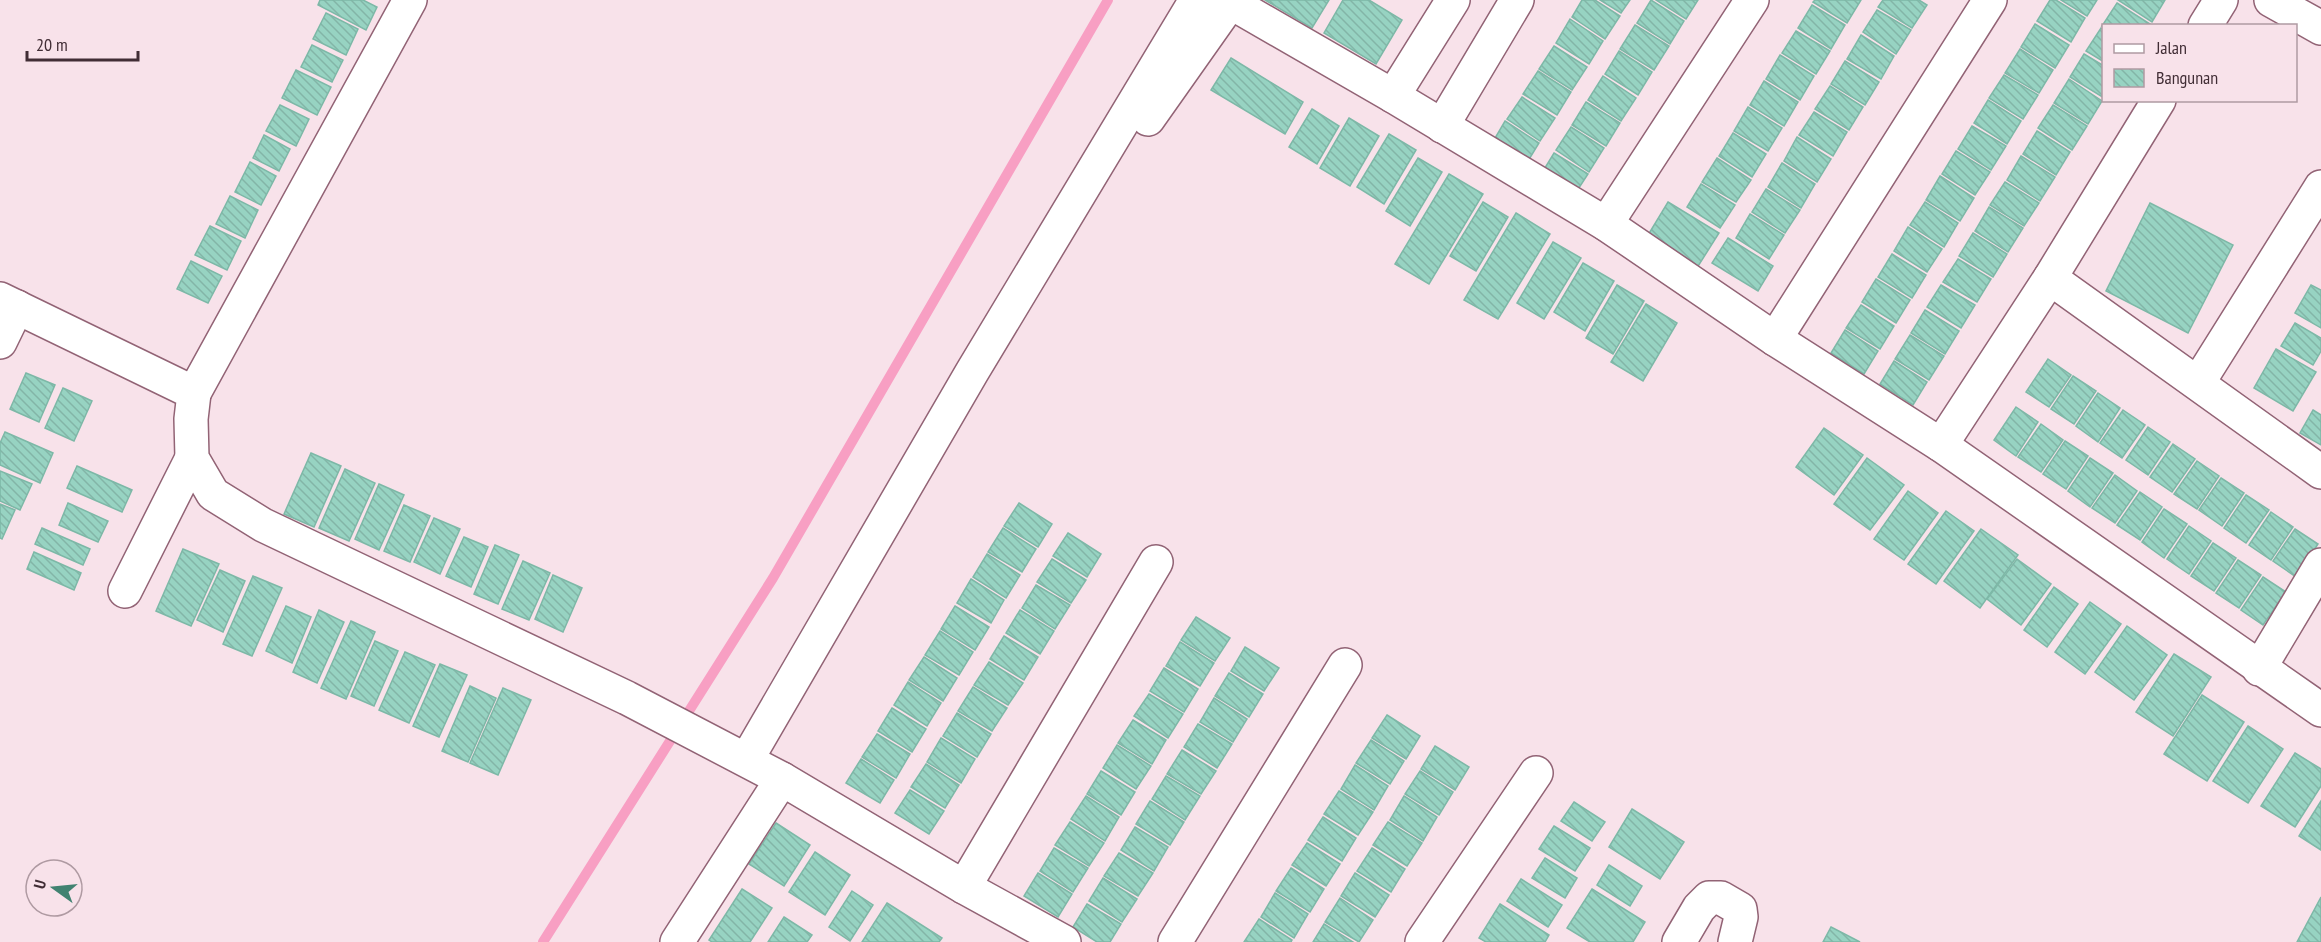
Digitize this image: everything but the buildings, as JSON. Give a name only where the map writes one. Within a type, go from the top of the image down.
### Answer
[{"type":"street","points":[[125,591],[192,458],[191,419],[194,393],[410,0]]},
{"type":"street","points":[[747,759],[972,372],[1196,0]]},
{"type":"street","points":[[1393,96],[1453,0]]},
{"type":"street","points":[[1443,126],[1516,0]]},
{"type":"street","points":[[1606,224],[1752,0]]},
{"type":"street","points":[[1775,339],[1990,0]]},
{"type":"street","points":[[2206,24],[2221,0]]},
{"type":"street","points":[[2271,0],[2321,28]]},
{"type":"street","points":[[1143,125],[1231,1],[1606,224],[1775,339],[1941,445],[2259,669],[2321,710]]},
{"type":"street","points":[[1941,445],[2050,278],[2158,102]]},
{"type":"street","points":[[2198,382],[2321,187]]},
{"type":"street","points":[[2050,278],[2321,472]]},
{"type":"street","points":[[0,342],[8,303],[194,393]]},
{"type":"street","points":[[192,458],[213,494],[263,525],[627,698],[747,759],[964,887],[1064,942]]},
{"type":"street","points":[[964,887],[1156,562]]},
{"type":"street","points":[[2259,669],[2321,565]]},
{"type":"street","points":[[1175,942],[1345,665]]},
{"type":"street","points":[[1422,942],[1536,773]]},
{"type":"street","points":[[677,942],[782,779]]},
{"type":"street","points":[[1679,942],[1699,908],[1709,898],[1721,898],[1740,909],[1741,916],[1735,942]]},
{"type":"waterway","points":[[543,942],[773,578],[1108,0]]}]
